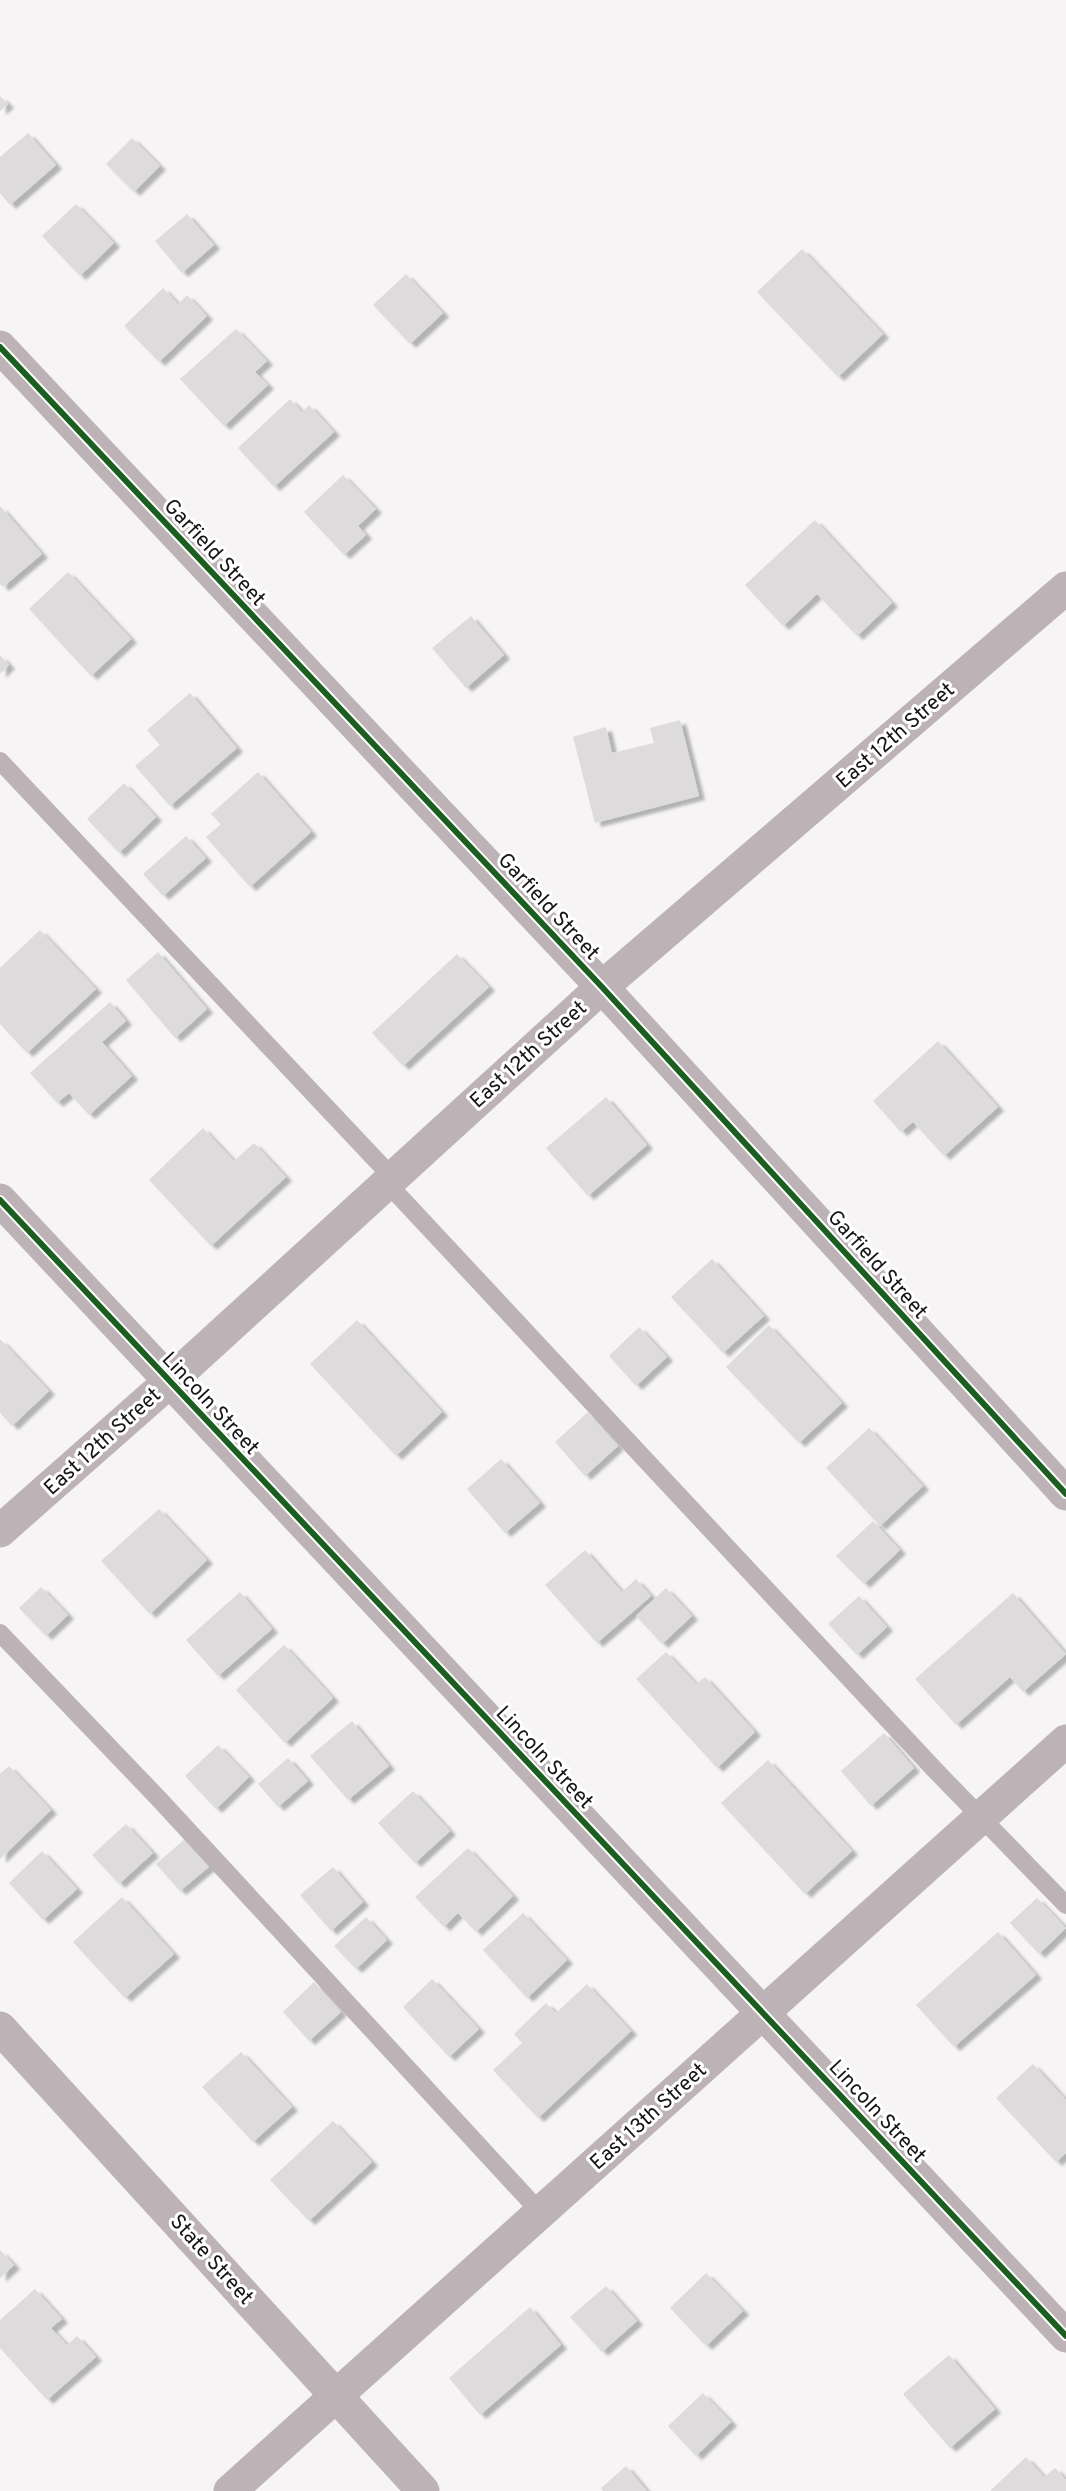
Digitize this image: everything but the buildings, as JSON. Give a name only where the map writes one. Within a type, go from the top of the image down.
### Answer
[{"type":"street","name":"Garfield Street","points":[[0,347],[602,987],[1066,1494]]},
{"type":"street","name":"East 12th Street","points":[[0,1531],[169,1382],[602,987],[1066,588]]},
{"type":"street","name":"Lincoln Street","points":[[0,1200],[1066,2336]]},
{"type":"street","name":"East 13th Street","points":[[230,2491],[1066,1741]]},
{"type":"street","name":"State Street","points":[[0,2028],[423,2491]]},
{"type":"lane","points":[[0,761],[1066,1905]]},
{"type":"lane","points":[[0,1633],[159,1799],[541,2212]]},
{"type":"cycle path","points":[[0,347],[602,987],[1066,1494]]},
{"type":"cycle path","points":[[0,1200],[1066,2336]]}]
